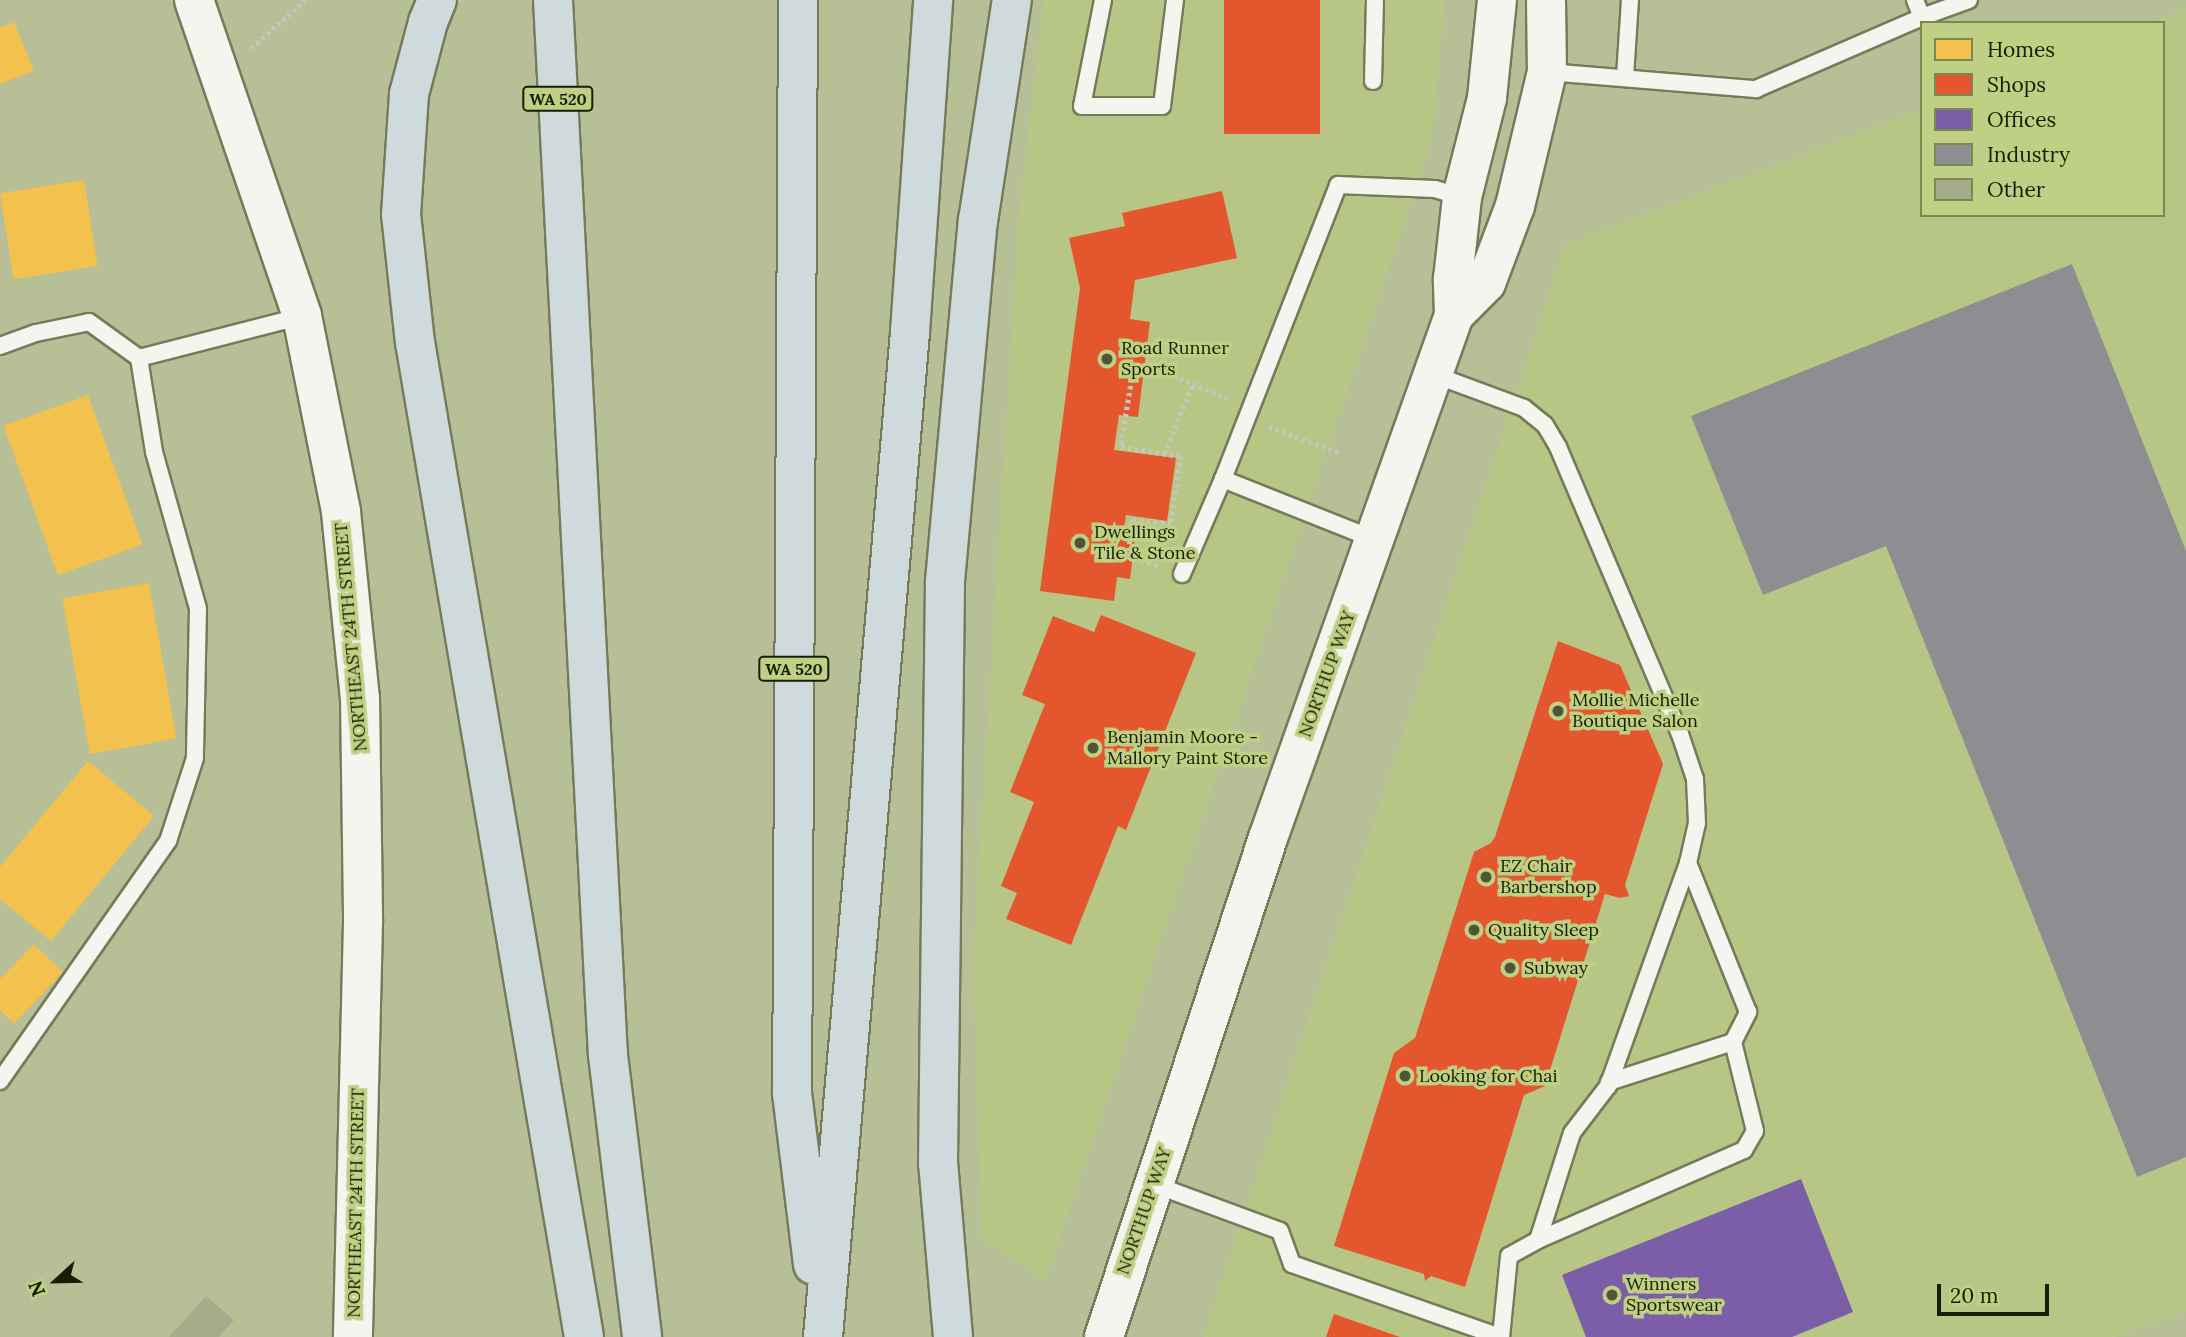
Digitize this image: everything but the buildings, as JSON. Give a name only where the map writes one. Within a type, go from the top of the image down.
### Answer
[{"type":"highway","points":[[437,0],[428,22],[409,94],[401,214],[405,252],[415,342],[584,1337]]},
{"type":"highway","name":"WA 520","points":[[552,0],[608,1055],[642,1337]]},
{"type":"highway","name":"WA 520","points":[[798,0],[792,1093],[822,1337]]},
{"type":"highway","points":[[822,1337],[909,332],[933,0]]},
{"type":"highway","points":[[953,1337],[938,1163],[945,581],[978,221],[1012,0]]},
{"type":"main road","name":"NORTHEAST 24TH STREET","points":[[194,0],[302,316],[341,512],[360,699],[363,923],[353,1337]]},
{"type":"main road","name":"NORTHUP WAY","points":[[1104,1337],[1268,838],[1435,375],[1454,315],[1453,279],[1462,197],[1487,98],[1497,0]]},
{"type":"main road","points":[[1454,315],[1486,283],[1515,206],[1547,72],[1546,0]]},
{"type":"lane","points":[[1103,0],[1082,106],[1161,106],[1175,0]]},
{"type":"lane","points":[[1373,81],[1375,0]]},
{"type":"lane","points":[[1625,77],[1630,0]]},
{"type":"lane","points":[[1915,0],[1922,17]]},
{"type":"lane","points":[[1547,72],[1756,89],[1922,17],[1969,0]]},
{"type":"lane","points":[[1182,574],[1223,479],[1338,185],[1435,189],[1462,197]]},
{"type":"lane","points":[[139,358],[302,316]]},
{"type":"lane","points":[[0,345],[36,332],[89,322],[139,358],[154,452],[198,608],[195,758],[168,841],[0,1081]]},
{"type":"lane","points":[[1435,375],[1524,408],[1545,425],[1558,447],[1681,734],[1695,779],[1697,823],[1689,863],[1609,1082],[1572,1133],[1538,1240]]},
{"type":"lane","points":[[1223,479],[1376,540]]},
{"type":"lane","points":[[1153,1184],[1280,1231],[1292,1264],[1501,1337],[1509,1256],[1538,1240],[1744,1150],[1755,1131],[1732,1042],[1748,1012],[1689,863]]},
{"type":"lane","points":[[1609,1082],[1732,1042]]},
{"type":"path","points":[[258,45],[304,0]]},
{"type":"path","points":[[1125,363],[1215,393]]},
{"type":"path","points":[[1128,555],[1133,520],[1171,524],[1181,456],[1121,447],[1134,365]]},
{"type":"path","points":[[1164,454],[1193,384]]},
{"type":"path","points":[[1268,427],[1341,453]]},
{"type":"path","points":[[1121,554],[1136,557]]},
{"type":"shaded area","points":[[1044,0],[1445,0],[1431,143],[1045,1281],[982,1239],[973,958],[1020,200]]},
{"type":"shaded area","points":[[2186,9],[2186,1311],[2115,1337],[1203,1337],[1565,245],[1920,110],[1920,217],[2165,217],[2165,21],[2155,21]]},
{"type":"place","name":"Road Runner Sports","points":[[1107,359]]},
{"type":"place","name":"Dwellings Tile & Stone","points":[[1080,543]]},
{"type":"place","name":"Mollie Michelle Boutique Salon","points":[[1558,711]]},
{"type":"place","name":"Benjamin Moore - Mallory Paint Store","points":[[1093,748]]},
{"type":"place","name":"EZ Chair Barbershop","points":[[1486,877]]},
{"type":"place","name":"Quality Sleep","points":[[1474,930]]},
{"type":"place","name":"Subway","points":[[1510,968]]},
{"type":"place","name":"Looking for Chai","points":[[1405,1076]]},
{"type":"place","name":"Winners Sportswear","points":[[1612,1295]]}]
